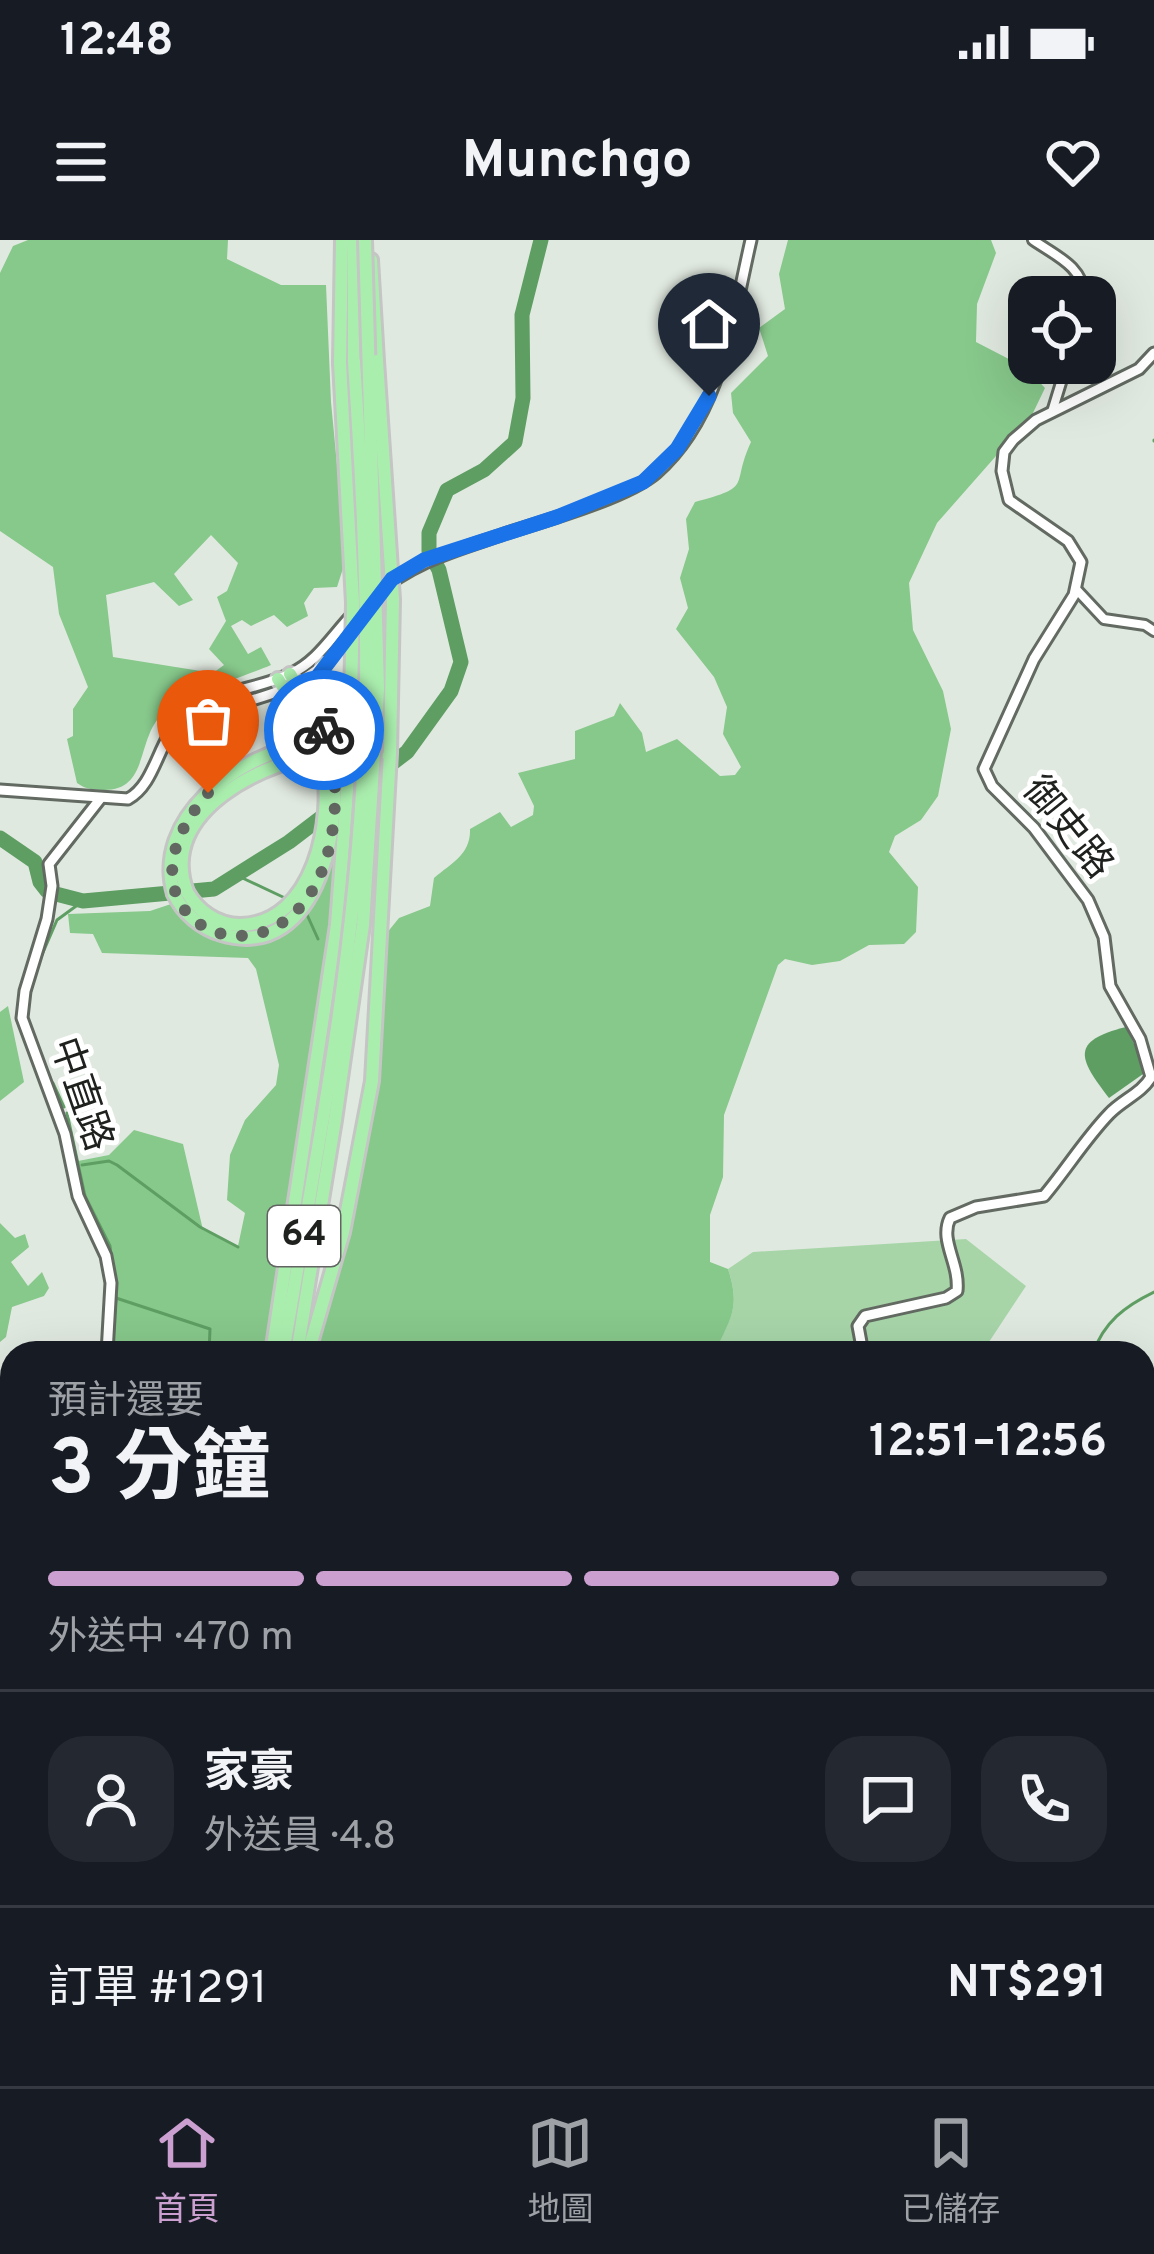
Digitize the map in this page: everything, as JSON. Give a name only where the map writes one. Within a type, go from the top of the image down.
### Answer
[{"type":"highway","points":[[275,1341],[322,1118],[350,751],[353,603],[341,240]]},
{"type":"highway","name":"64","points":[[286,1341],[352,924],[366,688],[363,495],[347,363],[354,240]]},
{"type":"highway","points":[[312,1341],[344,1232],[360,1156],[379,1004],[393,599],[367,240]]},
{"type":"highway","name":"64","points":[[298,1341],[322,1118],[363,925],[378,688],[367,240]]},
{"type":"highway","points":[[323,665],[315,692],[316,712],[329,746],[330,782],[328,853],[314,890],[294,916],[261,934],[232,937],[206,928],[183,909],[172,886],[171,858],[182,826],[208,793],[237,769],[271,753],[309,744],[350,751],[390,752]]},
{"type":"highway","points":[[287,681],[307,717],[330,782]]},
{"type":"highway","points":[[287,681],[316,712]]},
{"type":"street","points":[[287,681],[317,656],[350,617],[424,560],[584,507],[656,473],[694,422],[721,368],[752,240]]},
{"type":"street","points":[[1033,240],[1080,276]]},
{"type":"street","points":[[1154,353],[1139,369],[1025,428],[1004,452],[1004,486],[1016,508],[1077,550],[1081,562],[1076,589],[1104,619],[1145,625],[1154,631]]},
{"type":"street","points":[[1052,412],[1061,384]]},
{"type":"street","name":"御史路","points":[[861,1341],[858,1326],[865,1316],[946,1298],[957,1291],[957,1262],[945,1236],[950,1218],[976,1207],[1044,1196],[1113,1109],[1151,1077],[1140,1039],[1110,986],[1104,937],[1088,900],[1034,828],[992,786],[984,769],[1034,659],[1076,589]]},
{"type":"street","points":[[0,790],[128,799],[138,793],[164,738],[178,722],[213,698],[287,681],[323,665],[381,590]]},
{"type":"street","name":"中直路","points":[[100,799],[50,864],[47,919],[22,1018],[70,1149],[78,1196],[106,1256],[111,1301],[108,1341]]},
{"type":"shaded area","points":[[28,240],[228,240],[227,259],[281,285],[326,285],[346,559],[337,587],[314,588],[304,603],[308,616],[287,627],[274,615],[251,626],[242,620],[231,626],[248,654],[261,647],[271,665],[167,710],[150,733],[136,771],[118,788],[93,789],[77,783],[67,739],[73,736],[73,709],[88,687],[59,614],[53,567],[0,531],[0,273],[13,246]],"holes":[[[211,535],[238,563],[227,591],[217,597],[226,621],[209,649],[224,665],[213,673],[113,657],[106,595],[154,582],[179,606],[193,600],[174,574]]]},
{"type":"shaded area","points":[[788,240],[991,240],[996,253],[977,304],[976,342],[1008,359],[1008,384],[1045,388],[1032,415],[937,523],[909,583],[913,630],[943,691],[951,729],[938,796],[921,820],[895,836],[889,852],[918,887],[916,932],[904,944],[869,945],[840,961],[812,965],[785,959],[778,965],[724,1115],[723,1177],[710,1215],[710,1262],[728,1269],[734,1304],[720,1341],[318,1341],[376,1094],[386,934],[399,918],[430,906],[434,878],[464,852],[470,829],[500,812],[511,827],[533,815],[534,806],[518,773],[575,759],[575,731],[614,716],[620,703],[642,733],[646,752],[677,739],[720,776],[735,775],[741,767],[723,734],[727,707],[714,677],[676,629],[688,608],[680,578],[689,549],[686,519],[695,502],[734,488],[751,442],[733,413],[731,393],[768,356],[759,328],[785,309],[779,274]]},
{"type":"shaded area","points":[[336,853],[343,854],[311,1091],[267,1341],[104,1341],[109,1293],[102,1251],[81,1210],[73,1162],[109,1155],[134,1130],[183,1144],[203,1230],[238,1246],[245,1213],[227,1200],[230,1155],[245,1120],[276,1085],[279,1065],[256,969],[248,958],[102,953],[93,934],[70,933],[68,914],[150,911],[174,903],[204,936],[232,944],[253,943],[286,930],[318,888]]},
{"type":"shaded area","points":[[8,1006],[24,1082],[0,1101],[0,1012]]},
{"type":"shaded area","points":[[1126,1027],[1145,1067],[1143,1074],[1109,1098],[1091,1072],[1085,1053],[1095,1039]]},
{"type":"shaded area","points":[[0,1223],[15,1238],[25,1234],[29,1247],[11,1262],[28,1286],[42,1272],[49,1288],[44,1296],[12,1307],[6,1337],[0,1341]]},
{"type":"shaded area","points":[[966,1239],[1026,1286],[990,1341],[720,1341],[734,1304],[728,1269],[753,1252]]},
{"type":"waterway","points":[[56,894],[83,901],[214,889],[289,842],[407,752],[451,691],[461,662],[439,570],[429,551],[429,533],[447,490],[484,470],[515,442],[523,398],[522,315],[541,240]]},
{"type":"waterway","points":[[0,838],[35,862],[47,891]]},
{"type":"waterway","points":[[236,875],[285,898]]},
{"type":"waterway","points":[[38,964],[57,920],[83,901]]},
{"type":"waterway","points":[[304,908],[318,939]]},
{"type":"waterway","points":[[28,1002],[35,975]]},
{"type":"waterway","points":[[53,1083],[64,1107]]},
{"type":"waterway","points":[[67,1113],[85,1196],[110,1246],[116,1298],[112,1341]]},
{"type":"waterway","points":[[82,1165],[109,1161],[117,1165],[200,1227],[238,1247]]},
{"type":"waterway","points":[[1099,1341],[1117,1316],[1154,1292]]},
{"type":"waterway","points":[[116,1298],[210,1329],[210,1341]]},
{"type":"way so far","points":[[208,793],[175,842],[170,872],[176,899],[195,920],[217,933],[246,937],[274,929],[304,904],[328,853],[335,782],[324,730]]},
{"type":"route","points":[[324,730],[316,712],[318,676],[392,579],[424,560],[557,517],[643,482],[677,449],[709,396]]}]
